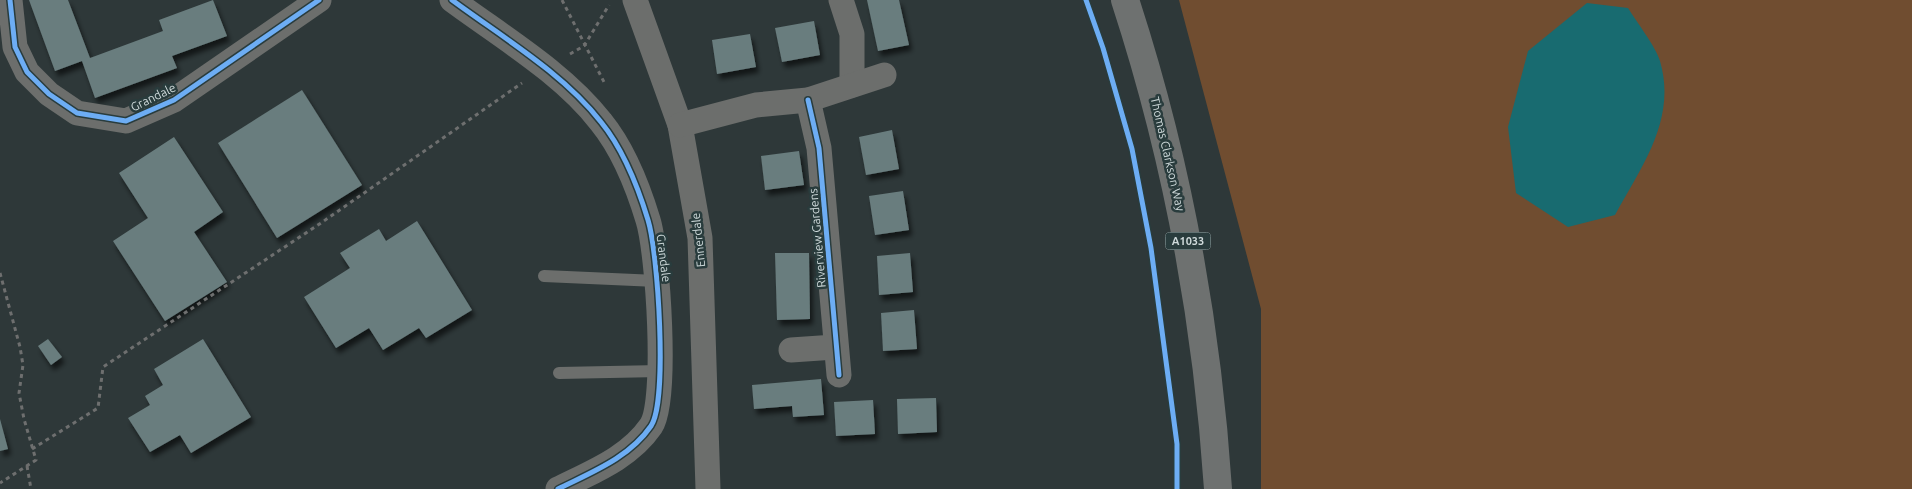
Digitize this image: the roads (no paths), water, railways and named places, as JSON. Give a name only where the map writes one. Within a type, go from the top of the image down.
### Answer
[{"type":"highway","name":"Thomas Clarkson Way","points":[[1125,0],[1162,125],[1193,271],[1206,354],[1218,489]]},
{"type":"street","name":"Grandale","points":[[10,0],[15,47],[27,72],[49,94],[77,112],[126,121],[174,100],[319,0]]},
{"type":"street","name":"Grandale","points":[[452,0],[570,88],[602,123],[630,171],[649,222],[657,281],[661,386],[652,425],[629,452],[558,489]]},
{"type":"street","name":"Ennerdale","points":[[635,0],[680,125],[700,238],[708,489]]},
{"type":"street","points":[[841,0],[852,34],[852,85]]},
{"type":"street","points":[[680,125],[756,105],[808,100],[884,75]]},
{"type":"street","name":"Riverview Gardens","points":[[808,100],[819,148],[835,347],[839,374]]},
{"type":"street","points":[[791,350],[835,347]]},
{"type":"lane","points":[[544,276],[657,281]]},
{"type":"lane","points":[[559,373],[660,371]]},
{"type":"water","points":[[1587,3],[1628,8],[1658,55],[1664,82],[1664,103],[1654,141],[1646,160],[1615,215],[1568,227],[1516,193],[1508,127],[1528,51]]}]
